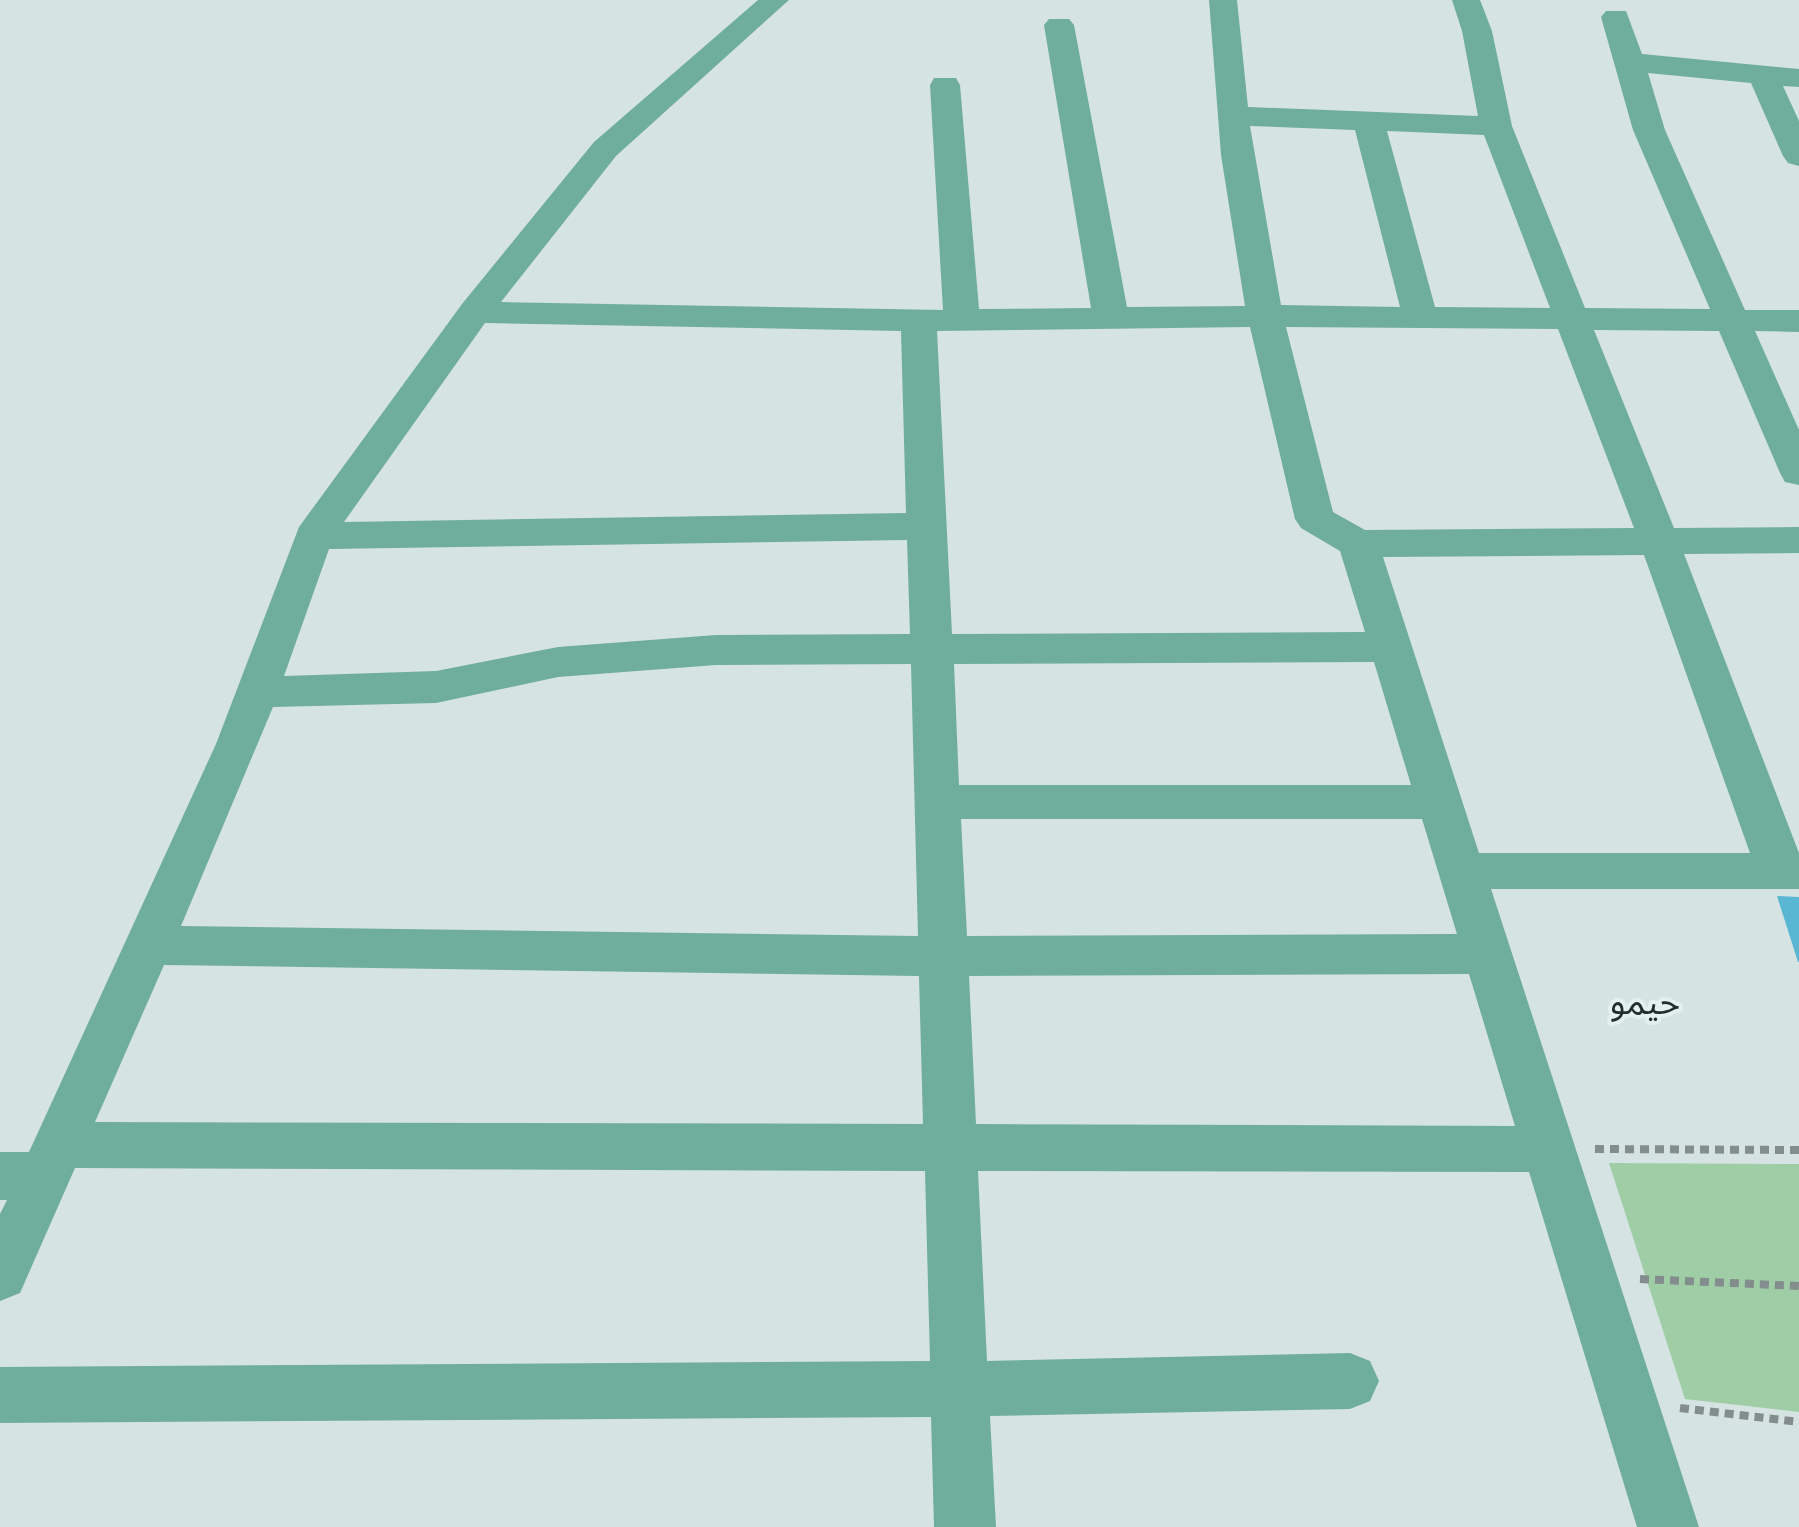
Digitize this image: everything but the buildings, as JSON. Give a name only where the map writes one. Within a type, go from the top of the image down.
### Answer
[{"type":"street","points":[[0,1276],[34,1165],[148,946],[238,744],[313,536],[554,208],[605,149],[775,0]]},
{"type":"street","points":[[1224,0],[1234,116],[1266,316],[1315,519],[1358,544],[1799,540]]},
{"type":"street","points":[[1460,871],[1790,871],[1496,126],[1466,0]]},
{"type":"street","points":[[1616,17],[1649,130],[1799,473]]},
{"type":"street","points":[[1059,25],[1111,318]]},
{"type":"street","points":[[1630,62],[1799,78]]},
{"type":"street","points":[[1763,75],[1799,156]]},
{"type":"street","points":[[945,85],[940,321],[927,526],[965,1527]]},
{"type":"street","points":[[1234,116],[1496,126]]},
{"type":"street","points":[[1368,121],[1420,316]]},
{"type":"street","points":[[475,312],[940,321],[1266,316],[1799,321]]},
{"type":"street","points":[[313,536],[927,526]]},
{"type":"street","points":[[1358,544],[1668,1527]]},
{"type":"street","points":[[257,692],[436,686],[558,662],[656,652],[1390,647]]},
{"type":"street","points":[[938,802],[1438,802]]},
{"type":"street","points":[[148,946],[944,956],[1486,954]]},
{"type":"street","points":[[34,1165],[951,1148],[1547,1149]]},
{"type":"street","points":[[0,1395],[960,1389],[1350,1381]]},
{"type":"path","points":[[1547,1149],[1799,1150]]},
{"type":"path","points":[[1588,1276],[1799,1286]]},
{"type":"path","points":[[1629,1402],[1799,1422]]},
{"type":"green space","points":[[1609,1163],[1799,1164],[1799,1412],[1685,1399]]},
{"type":"district","name":"حيمو","points":[[1645,1002]]}]
